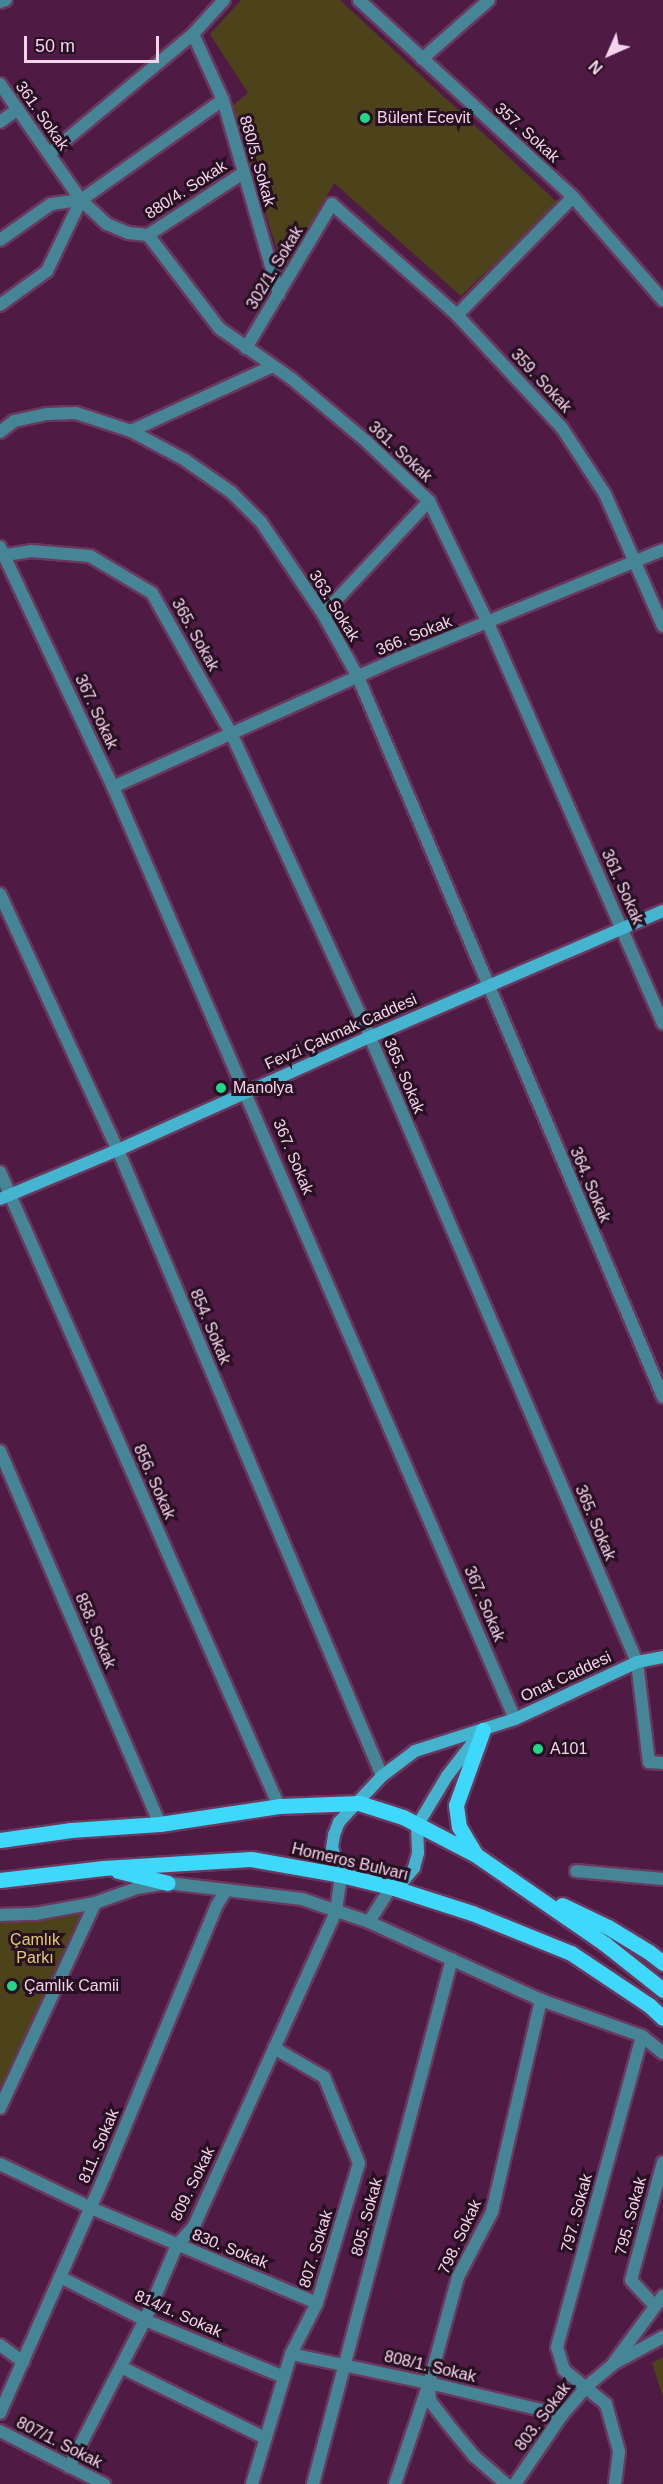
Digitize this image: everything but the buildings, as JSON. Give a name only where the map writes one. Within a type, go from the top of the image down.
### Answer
[{"type":"main road","name":"Fevzi Çakmak Caddesi","points":[[5,1198],[487,986],[663,912]]},
{"type":"main road","name":"Onat Caddesi","points":[[341,1875],[332,1848],[339,1822],[382,1776],[415,1751],[516,1719],[637,1662],[663,1657]]},
{"type":"main road","points":[[391,1887],[404,1880],[414,1868],[418,1853],[417,1826],[447,1776],[483,1730]]},
{"type":"main road","points":[[476,1855],[459,1827],[456,1805],[483,1730]]},
{"type":"main road","points":[[0,1840],[71,1830],[160,1824],[279,1806],[359,1803],[388,1811],[476,1855],[605,1944],[663,1990]]},
{"type":"main road","name":"Homeros Bulvarı","points":[[0,1880],[103,1868],[251,1859],[341,1875],[391,1887],[472,1913],[571,1953],[649,2005],[663,2018]]},
{"type":"main road","points":[[103,1868],[168,1883]]},
{"type":"main road","points":[[521,1886],[609,1927],[649,1952],[663,1964]]},
{"type":"street","points":[[0,2],[6,0]]},
{"type":"street","points":[[49,154],[193,34],[224,0]]},
{"type":"street","name":"357. Sokak","points":[[358,0],[573,197],[663,300]]},
{"type":"street","points":[[422,59],[489,0]]},
{"type":"street","points":[[193,34],[223,100]]},
{"type":"street","name":"361. Sokak","points":[[0,84],[81,200],[107,224],[128,233],[148,235],[219,328],[273,366],[367,442],[429,501],[488,623],[663,1023]]},
{"type":"street","name":"880/5. Sokak","points":[[81,200],[223,100],[279,294]]},
{"type":"street","points":[[0,122],[18,109]]},
{"type":"street","name":"880/4. Sokak","points":[[148,235],[243,173]]},
{"type":"street","points":[[457,315],[573,197]]},
{"type":"street","points":[[0,240],[51,204],[81,200]]},
{"type":"street","points":[[0,305],[47,271],[81,200]]},
{"type":"street","name":"302/1. Sokak","points":[[246,348],[332,204]]},
{"type":"street","name":"359. Sokak","points":[[332,204],[457,315],[562,428],[605,494],[663,626]]},
{"type":"street","points":[[131,431],[273,366]]},
{"type":"street","name":"363. Sokak","points":[[0,432],[14,421],[47,414],[76,413],[131,431],[185,460],[231,492],[261,522],[323,614],[358,677],[487,986]]},
{"type":"street","points":[[323,614],[429,501]]},
{"type":"street","name":"366. Sokak","points":[[113,787],[358,677],[663,550]]},
{"type":"street","name":"365. Sokak","points":[[1,552],[31,551],[90,556],[152,593],[232,735],[370,1037],[637,1662],[649,1762],[663,1763]]},
{"type":"street","name":"367. Sokak","points":[[1,552],[113,787],[247,1091],[516,1719]]},
{"type":"street","name":"854. Sokak","points":[[0,894],[118,1150],[382,1776]]},
{"type":"street","name":"364. Sokak","points":[[487,986],[663,1397]]},
{"type":"street","name":"856. Sokak","points":[[0,1172],[5,1198],[279,1806]]},
{"type":"street","name":"858. Sokak","points":[[0,1451],[160,1824]]},
{"type":"street","points":[[576,1871],[663,1879]]},
{"type":"street","name":"809. Sokak","points":[[69,2467],[146,2319],[177,2245],[194,2226],[336,1911],[341,1875]]},
{"type":"street","points":[[0,1915],[34,1914],[95,1903],[137,1888],[168,1883],[302,1899],[369,1922],[541,2000],[642,2036],[663,2053]]},
{"type":"street","points":[[369,1922],[391,1887]]},
{"type":"street","name":"811. Sokak","points":[[0,2413],[91,2208],[217,1905],[226,1890]]},
{"type":"street","points":[[0,2108],[95,1903]]},
{"type":"street","name":"805. Sokak","points":[[312,2484],[452,1959]]},
{"type":"street","name":"798. Sokak","points":[[395,2484],[429,2383],[458,2277],[492,2212],[541,2000]]},
{"type":"street","name":"797. Sokak","points":[[615,2484],[619,2451],[606,2404],[564,2370],[557,2347],[642,2036]]},
{"type":"street","name":"807. Sokak","points":[[252,2484],[291,2354],[317,2303],[359,2163],[324,2077],[274,2048]]},
{"type":"street","name":"795. Sokak","points":[[659,2301],[631,2280],[663,2162]]},
{"type":"street","name":"830. Sokak","points":[[0,2164],[91,2208],[317,2303]]},
{"type":"street","name":"814/1. Sokak","points":[[60,2277],[146,2319],[284,2377]]},
{"type":"street","points":[[613,2364],[659,2301]]},
{"type":"street","name":"803. Sokak","points":[[515,2484],[562,2415],[586,2387],[613,2364],[663,2337]]},
{"type":"street","points":[[0,2345],[23,2362]]},
{"type":"street","name":"808/1. Sokak","points":[[291,2354],[345,2364],[562,2415]]},
{"type":"street","points":[[121,2367],[265,2438]]},
{"type":"street","points":[[429,2383],[430,2401],[474,2456],[506,2484]]},
{"type":"street","name":"807/1. Sokak","points":[[0,2431],[104,2484]]},
{"type":"green space","points":[[241,0],[340,0],[558,203],[461,296],[334,183],[284,272],[232,106],[248,93],[210,34]]},
{"type":"green space","name":"Çamlık Parkı","points":[[95,1903],[0,2108],[0,1915]]},
{"type":"green space","points":[[663,2357],[663,2397],[652,2363]]},
{"type":"place","name":"Bülent Ecevit","points":[[365,118]]},
{"type":"place","name":"Manolya","points":[[221,1088]]},
{"type":"place","name":"A101","points":[[538,1749]]},
{"type":"place","name":"Çamlık Camii","points":[[12,1986]]}]
